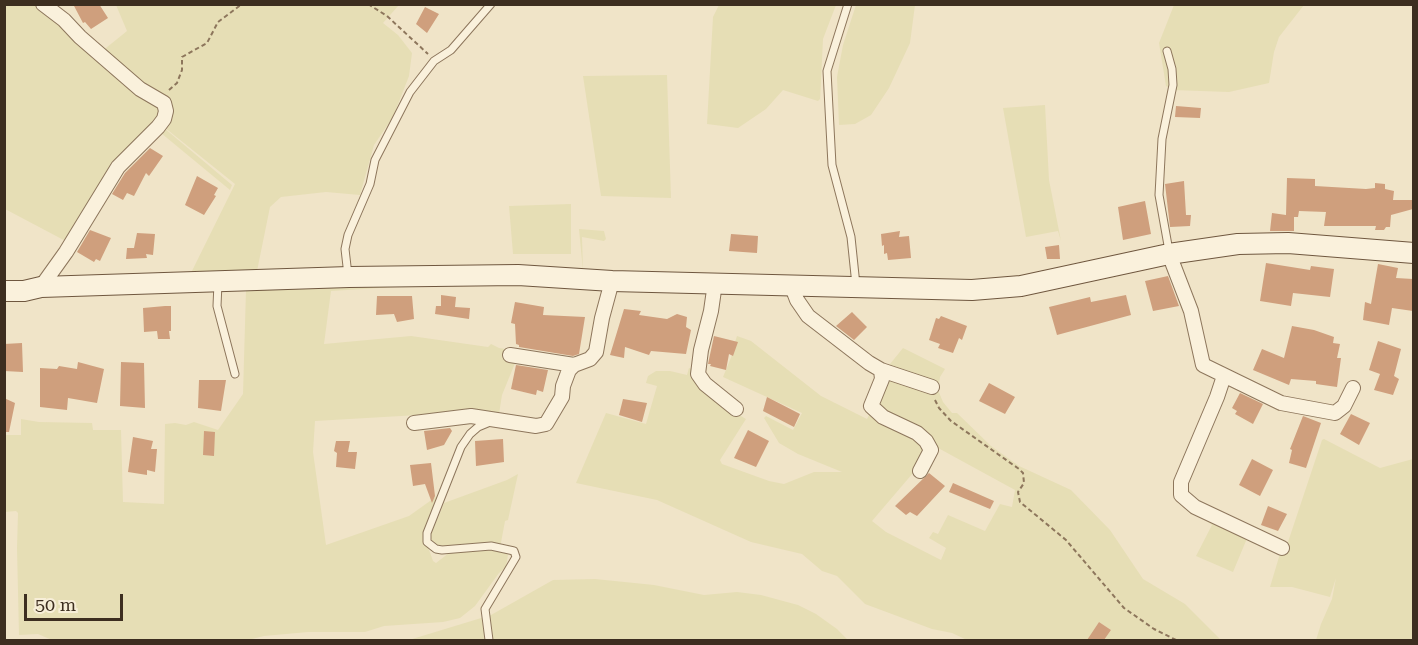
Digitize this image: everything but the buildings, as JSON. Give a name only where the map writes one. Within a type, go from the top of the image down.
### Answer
[{"type":"street","points":[[41,286],[77,235],[118,166],[159,127],[166,111],[164,103],[140,89],[80,37],[64,20],[43,4]]},
{"type":"street","points":[[4,291],[24,291],[41,286],[349,277],[518,275],[612,281],[792,287],[972,290],[1021,286],[1169,254],[1238,244],[1288,243],[1413,253]]},
{"type":"street","points":[[1169,254],[1191,311],[1203,365],[1281,403],[1335,412],[1344,406],[1353,388]]},
{"type":"street","points":[[510,355],[574,365],[590,359],[596,352],[612,281]]},
{"type":"street","points":[[715,283],[698,374],[705,384],[736,409]]},
{"type":"street","points":[[792,287],[796,300],[808,316],[868,363],[881,370],[932,387]]},
{"type":"street","points":[[414,423],[471,417],[536,426],[546,424],[562,397],[566,376],[574,365]]},
{"type":"street","points":[[881,370],[882,379],[871,406],[883,417],[926,441],[931,450],[920,471]]},
{"type":"street","points":[[1224,376],[1181,482],[1181,495],[1195,507],[1282,548]]},
{"type":"lane","points":[[349,277],[345,249],[347,242],[370,184],[375,160],[410,92],[434,61],[451,50],[491,4]]},
{"type":"lane","points":[[848,4],[827,72],[832,165],[851,237],[856,288]]},
{"type":"lane","points":[[1167,51],[1173,85],[1162,139],[1159,195],[1169,254]]},
{"type":"lane","points":[[219,282],[217,306],[236,374]]},
{"type":"lane","points":[[489,640],[485,609],[516,557],[514,551],[491,546],[436,549],[426,542],[427,533],[461,447],[478,427],[492,421]]},
{"type":"path","points":[[166,111],[170,88],[177,83],[182,70],[182,57],[207,43],[218,22],[242,4]]},
{"type":"path","points":[[368,4],[402,29],[434,61]]},
{"type":"path","points":[[932,387],[936,401],[946,416],[1023,473],[1024,483],[1018,492],[1020,502],[1066,540],[1124,608],[1154,629],[1176,640]]},
{"type":"shaded area","points":[[4,5],[56,5],[51,6],[101,52],[127,31],[116,5],[399,5],[383,23],[398,35],[412,53],[409,76],[393,117],[374,145],[360,195],[326,192],[281,197],[270,207],[257,271],[190,275],[235,184],[164,127],[232,185],[230,190],[161,133],[128,167],[125,166],[79,245],[70,256],[75,246],[5,209]]},
{"type":"shaded area","points":[[719,5],[836,5],[823,39],[820,102],[820,99],[818,101],[783,90],[766,109],[738,128],[707,124],[713,17]]},
{"type":"shaded area","points":[[856,5],[915,5],[910,43],[889,88],[871,115],[855,124],[839,125],[837,77],[843,45]]},
{"type":"shaded area","points":[[1174,5],[1304,5],[1279,37],[1269,83],[1229,92],[1173,90],[1166,86],[1159,43]]},
{"type":"shaded area","points":[[667,75],[671,198],[601,196],[583,76]]},
{"type":"shaded area","points":[[1045,105],[1049,180],[1061,241],[1058,231],[1026,237],[1003,108]]},
{"type":"shaded area","points":[[571,204],[571,254],[513,254],[509,206]]},
{"type":"shaded area","points":[[579,229],[604,231],[606,239],[604,241],[582,237],[583,271]]},
{"type":"shaded area","points":[[443,284],[331,291],[324,344],[411,336],[488,347],[491,344],[499,348],[520,351],[502,395],[499,414],[470,412],[315,421],[313,452],[326,545],[409,516],[437,496],[424,534],[432,519],[438,518],[444,503],[518,474],[500,548],[442,550],[427,544],[433,561],[436,563],[449,553],[480,549],[504,551],[508,555],[506,567],[475,606],[460,618],[443,622],[384,626],[365,632],[308,632],[264,636],[248,640],[52,640],[38,634],[19,635],[18,513],[16,511],[5,512],[5,435],[21,435],[21,419],[39,422],[92,423],[93,430],[121,430],[123,502],[164,504],[165,424],[186,425],[194,422],[218,430],[243,394],[246,290]]},
{"type":"shaded area","points":[[737,336],[751,341],[821,396],[867,419],[888,378],[886,369],[903,348],[945,369],[940,377],[938,390],[943,402],[952,413],[957,413],[991,446],[1019,466],[1071,490],[1110,530],[1143,579],[1185,604],[1221,640],[1104,640],[1111,630],[1099,622],[1089,637],[1093,640],[967,640],[865,604],[837,576],[822,571],[802,554],[751,542],[657,500],[576,483],[606,413],[646,424],[657,386],[646,383],[648,376],[656,371],[687,375],[689,368],[694,370],[696,384],[717,402],[746,419],[720,460],[722,464],[784,484],[814,472],[842,472],[798,454],[779,443],[764,418],[766,416],[793,430],[802,413],[723,377],[737,343],[735,342]],"holes":[[[929,443],[1015,490],[1012,507],[1000,504],[985,531],[948,515],[938,534],[933,532],[929,538],[946,548],[941,560],[886,532],[872,521],[913,473],[917,474]]]},
{"type":"shaded area","points":[[1324,439],[1380,468],[1413,459],[1413,640],[1316,640],[1332,599],[1336,578],[1330,597],[1292,587],[1270,587],[1279,557],[1284,546],[1287,545]]},
{"type":"shaded area","points":[[1180,501],[1248,536],[1233,572],[1196,556],[1212,525]]},
{"type":"shaded area","points":[[595,579],[654,585],[704,595],[737,592],[761,595],[798,605],[816,614],[848,640],[409,640],[491,615],[553,580]]}]
